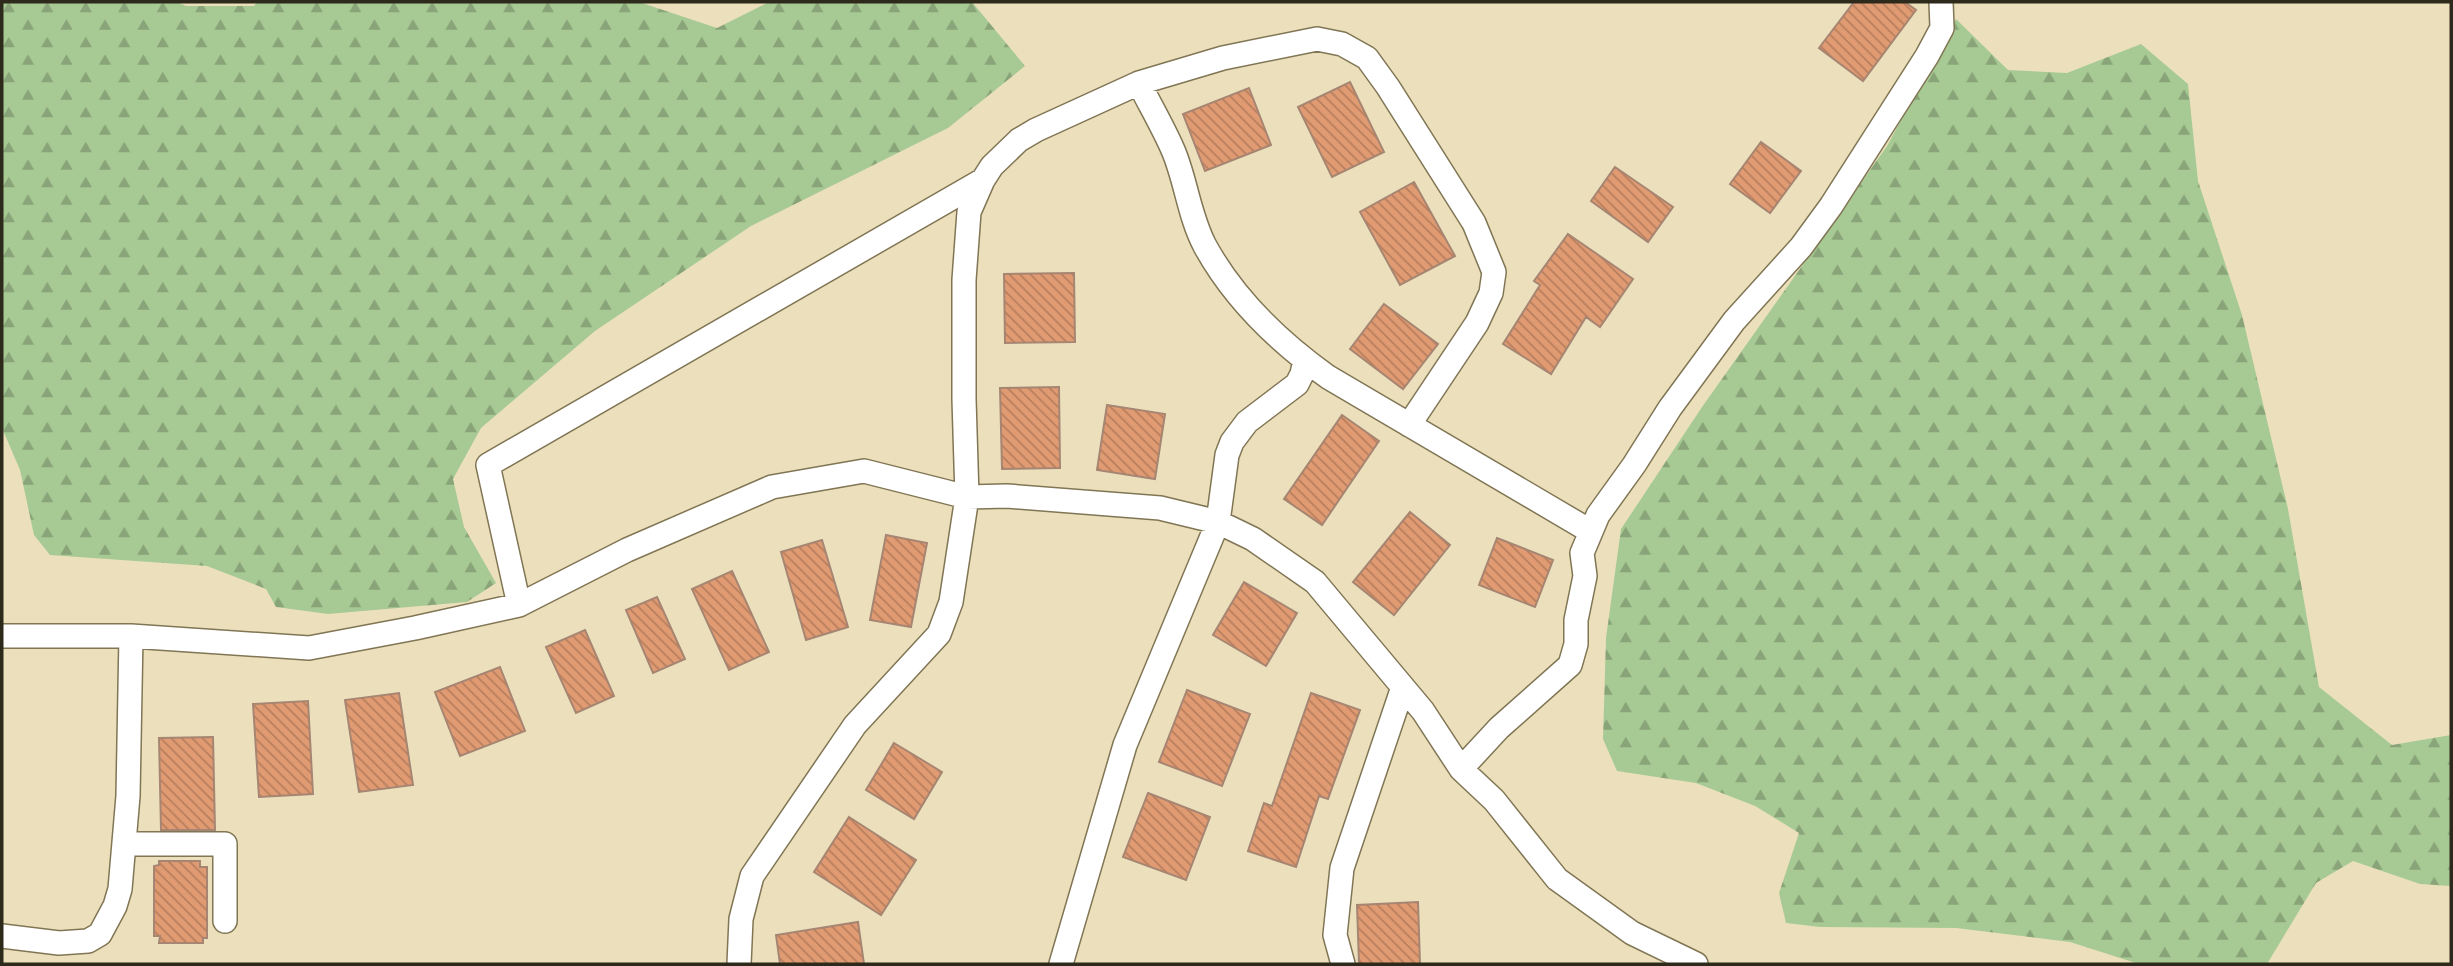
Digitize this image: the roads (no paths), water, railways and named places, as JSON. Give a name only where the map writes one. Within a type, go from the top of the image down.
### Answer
[{"type":"street","points":[[1461,769],[1499,728],[1570,666],[1576,643],[1576,620],[1585,576],[1582,553],[1598,515],[1678,397],[1734,321],[1801,247],[1831,206],[1927,56],[1942,28],[1941,2]]},
{"type":"street","points":[[739,964],[741,919],[752,876],[855,725],[939,634],[951,603],[967,497],[964,280],[969,212],[983,180],[1004,153],[1036,130],[1139,83],[1223,58],[1317,39],[1342,44],[1367,58],[1474,223],[1494,272],[1491,293],[1478,323],[1409,425]]},
{"type":"street","points":[[1139,83],[1173,150],[1204,244],[1241,298],[1262,322],[1305,360],[1409,425],[1590,531]]},
{"type":"street","points":[[519,605],[488,465],[983,180]]},
{"type":"street","points":[[1061,964],[1125,745],[1218,522],[1227,455],[1232,442],[1247,422],[1297,384],[1303,374],[1305,360]]},
{"type":"street","points":[[2,636],[131,636],[309,648],[415,628],[519,605],[627,550],[772,487],[864,471],[967,497],[1007,496],[1160,508],[1218,522],[1253,539],[1315,582],[1423,711],[1461,769],[1494,800],[1557,879],[1632,933],[1696,964]]},
{"type":"street","points":[[2,936],[59,943],[76,953],[100,934],[108,922],[120,889],[128,796],[131,636]]},
{"type":"street","points":[[1343,964],[1335,935],[1342,868],[1403,687]]},
{"type":"street","points":[[124,844],[225,844],[225,921]]}]
